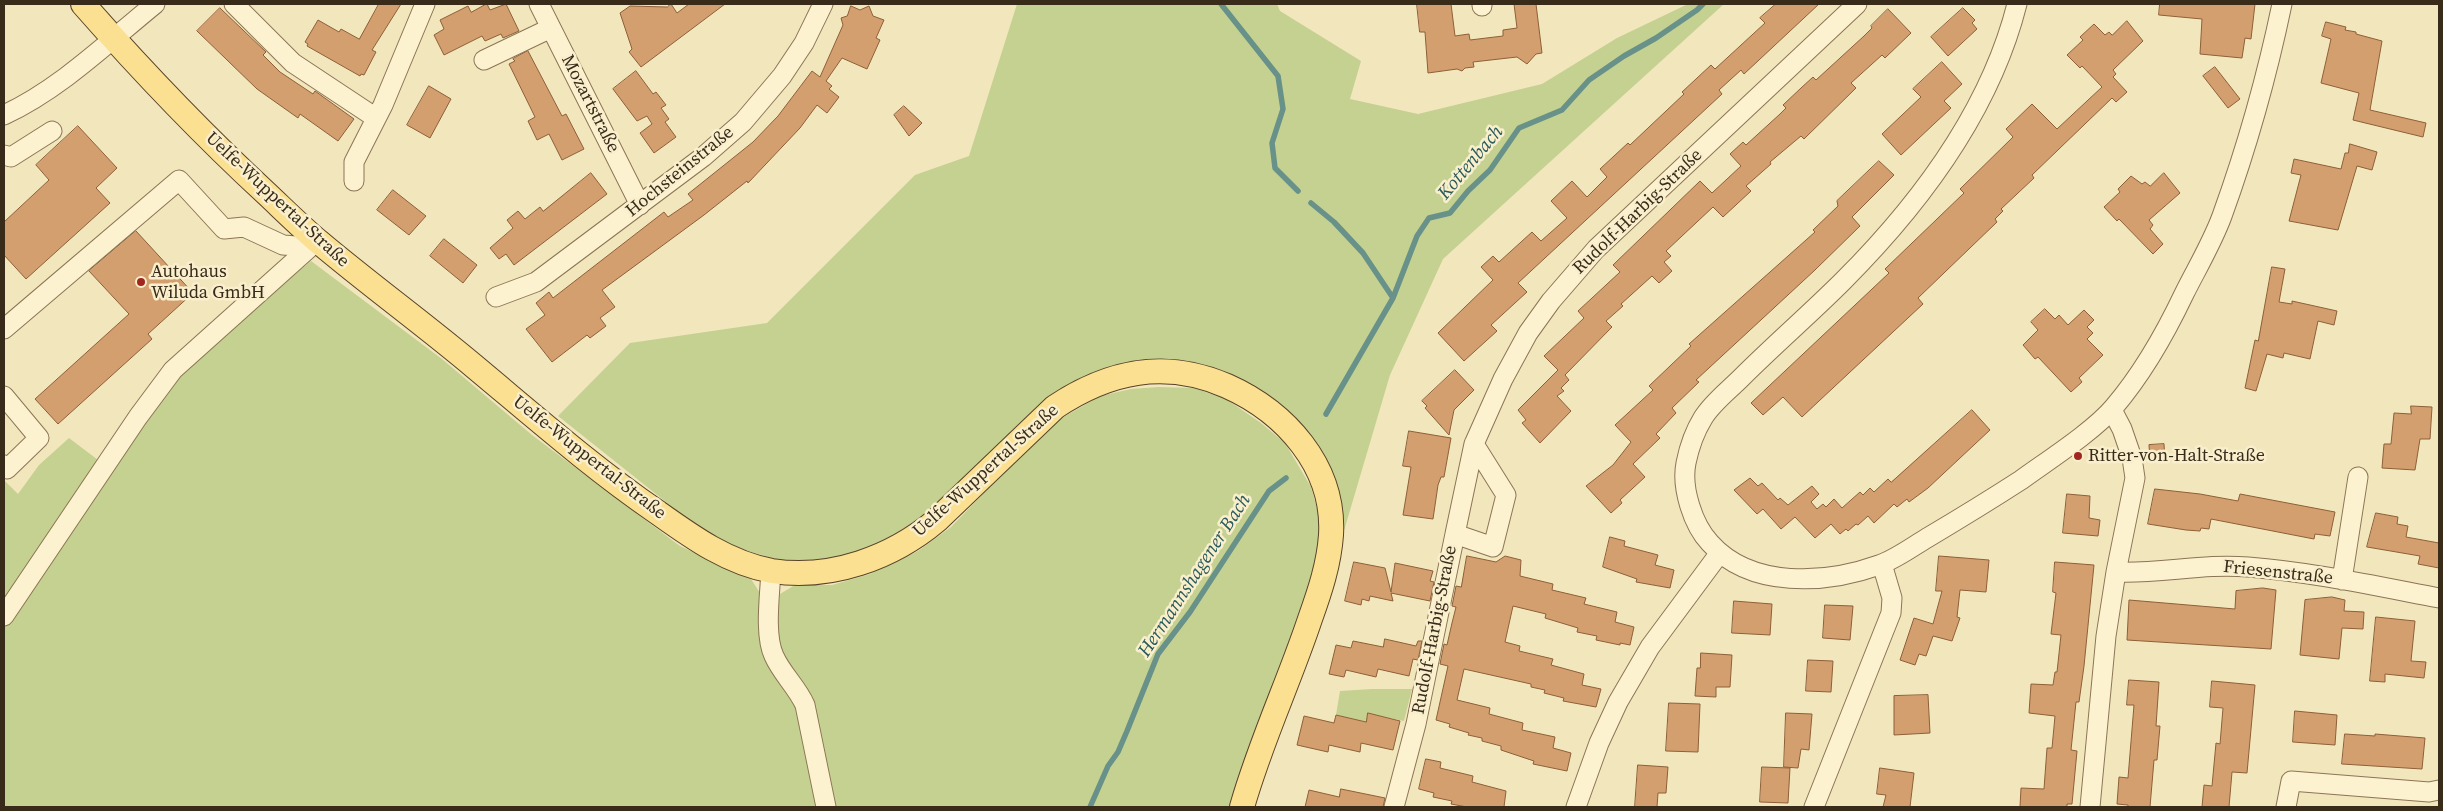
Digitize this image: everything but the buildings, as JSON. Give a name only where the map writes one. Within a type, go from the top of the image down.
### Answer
[{"type":"main road","name":"Uelfe-Wuppertal-Straße","points":[[83,4],[225,156],[313,244],[450,346],[540,424],[614,482],[708,546],[739,561],[771,570],[809,573],[838,569],[876,557],[907,542],[937,520],[1007,455],[1038,421],[1068,398],[1094,384],[1139,371],[1171,371],[1220,383],[1241,392],[1276,415],[1303,444],[1323,486],[1330,516],[1331,533],[1325,574],[1320,590],[1304,638],[1254,768],[1242,807]]},
{"type":"street","points":[[4,115],[24,106],[57,84],[155,4]]},
{"type":"street","points":[[234,4],[294,64],[376,118]]},
{"type":"street","points":[[354,181],[354,162],[376,118],[424,4]]},
{"type":"street","name":"Mozartstraße","points":[[539,4],[640,205]]},
{"type":"street","name":"Hochsteinstraße","points":[[496,297],[536,282],[703,157],[754,110],[782,76],[804,43],[823,4]]},
{"type":"street","name":"Rudolf-Harbig-Straße","points":[[1394,807],[1416,724],[1455,534],[1493,547],[1506,495],[1474,444],[1503,379],[1528,333],[1551,301],[1596,249],[1857,4]]},
{"type":"street","points":[[2016,4],[2011,27],[1996,67],[1952,151],[1926,186],[1892,228],[1843,280],[1777,342],[1703,418],[1685,466],[1686,481],[1696,522],[1703,536],[1719,554],[1738,566],[1760,574],[1795,579],[1828,577],[1882,564],[1991,500],[2041,466],[2112,410],[2160,344],[2221,219],[2261,94],[2282,4]]},
{"type":"street","points":[[484,60],[551,28]]},
{"type":"street","points":[[4,155],[11,157],[52,131]]},
{"type":"street","points":[[4,328],[179,180],[224,229],[244,227],[283,245],[313,244]]},
{"type":"street","points":[[4,616],[138,417],[173,370],[313,244]]},
{"type":"street","points":[[4,396],[40,438],[7,469],[4,465]]},
{"type":"street","points":[[2090,807],[2106,636],[2116,572],[2135,478],[2132,458],[2122,429],[2112,410]]},
{"type":"street","points":[[1455,534],[1474,444]]},
{"type":"street","points":[[2342,580],[2358,477]]},
{"type":"street","points":[[1576,807],[1599,743],[1618,702],[1650,647],[1719,554]]},
{"type":"street","points":[[1814,807],[1891,613],[1892,598],[1882,564]]},
{"type":"street","name":"Friesenstraße","points":[[2116,572],[2156,572],[2204,566],[2248,566],[2342,580],[2439,598]]},
{"type":"street","points":[[771,570],[770,642],[773,656],[800,692],[805,705],[811,725],[826,807]]},
{"type":"street","points":[[2286,807],[2291,781],[2429,792],[2439,790]]},
{"type":"green space","points":[[1017,4],[1277,4],[1280,11],[1361,61],[1350,99],[1418,114],[1542,84],[1617,38],[1688,4],[1724,4],[1443,259],[1390,375],[1343,534],[1336,499],[1261,398],[1123,368],[935,515],[843,561],[781,561],[715,541],[558,416],[630,343],[767,323],[915,175],[969,156]]},
{"type":"green space","points":[[311,261],[442,359],[532,435],[680,546],[751,579],[760,593],[758,629],[768,666],[801,710],[816,807],[4,807],[4,626],[108,472],[184,367]]},
{"type":"green space","points":[[1158,387],[1194,388],[1226,399],[1261,423],[1285,443],[1311,487],[1319,515],[1323,553],[1234,807],[831,807],[783,662],[775,631],[780,594],[795,585],[832,585],[870,574],[918,551],[951,527],[1014,462],[1062,418],[1100,396],[1131,389]]},
{"type":"green space","points":[[69,438],[102,463],[4,605],[4,480],[18,494],[39,465]]},
{"type":"green space","points":[[1412,689],[1404,721],[1369,714],[1366,722],[1336,715],[1340,691]]},
{"type":"waterway","name":"Hermannshagener Bach","points":[[1221,4],[1278,76],[1283,109],[1272,143],[1275,168],[1298,191]]},
{"type":"waterway","name":"Kottenbach","points":[[1393,298],[1417,236],[1429,218],[1450,213],[1468,191],[1490,170],[1519,128],[1562,110],[1589,80],[1624,56],[1656,38],[1703,4]]},
{"type":"waterway","name":"Hermannshagener Bach","points":[[1311,203],[1334,222],[1363,253],[1393,298],[1326,414]]},
{"type":"waterway","name":"Hermannshagener Bach","points":[[1090,807],[1108,766],[1118,752],[1158,654],[1190,612],[1269,491],[1286,478]]},
{"type":"place","name":"Autohaus Wiluda GmbH","points":[[141,282]]},
{"type":"place","name":"Ritter-von-Halt-Straße","points":[[2078,456]]}]
